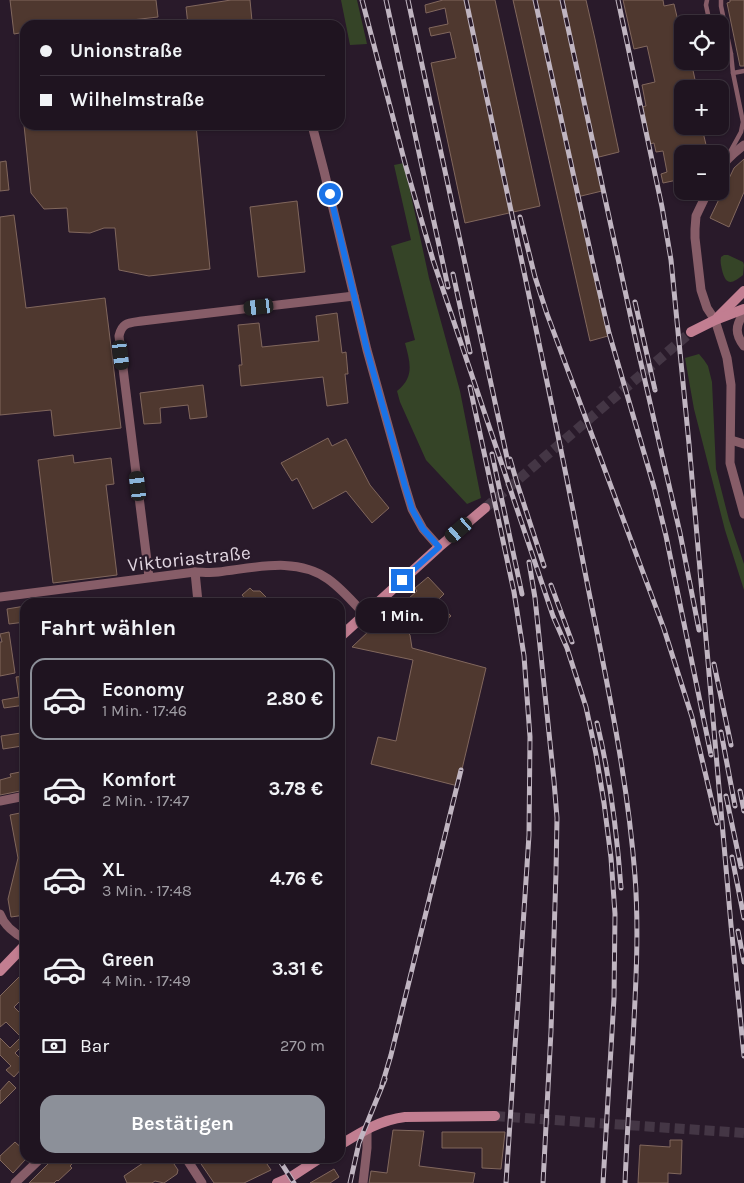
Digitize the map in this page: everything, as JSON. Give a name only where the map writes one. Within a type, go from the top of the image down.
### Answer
[{"type":"main road","points":[[715,320],[744,291]]},
{"type":"main road","points":[[690,332],[744,309]]},
{"type":"main road","points":[[345,632],[485,508]]},
{"type":"main road","points":[[0,971],[20,950]]},
{"type":"main road","points":[[345,1142],[387,1120],[405,1117],[495,1116]]},
{"type":"main road","points":[[277,1183],[291,1177],[312,1163]]},
{"type":"street","points":[[313,130],[367,350],[412,509],[423,529],[439,547]]},
{"type":"street","points":[[729,158],[744,146]]},
{"type":"street","points":[[704,200],[696,216],[695,229],[702,290],[707,308],[715,320],[727,358],[731,385],[730,463],[744,514]]},
{"type":"street","points":[[150,578],[119,336],[121,328],[126,324],[142,321],[354,296]]},
{"type":"street","points":[[744,313],[737,330],[738,338],[744,346]]},
{"type":"street","points":[[731,440],[744,444]]},
{"type":"street","name":"Viktoriastraße","points":[[0,597],[195,572],[215,572],[268,565],[292,565],[327,578],[347,595],[364,614]]},
{"type":"street","points":[[195,572],[198,598]]},
{"type":"street","points":[[0,801],[20,797]]},
{"type":"street","points":[[0,914],[9,928],[20,937]]},
{"type":"street","points":[[363,1183],[367,1129]]},
{"type":"street","points":[[15,1183],[36,1163]]},
{"type":"street","points":[[189,1163],[202,1183]]},
{"type":"lane","points":[[707,0],[708,15]]},
{"type":"lane","points":[[721,0],[731,54],[732,74],[743,122],[738,139],[729,154]]},
{"type":"lane","points":[[732,74],[744,71]]},
{"type":"green space","points":[[341,0],[357,0],[367,44],[350,45]]},
{"type":"green space","points":[[404,163],[429,278],[460,391],[481,498],[467,504],[426,460],[397,391],[407,380],[410,369],[405,343],[415,340],[391,246],[411,240],[394,165]]},
{"type":"green space","points":[[724,255],[743,262],[744,265],[743,275],[733,282],[725,279],[721,267],[721,257]]},
{"type":"green space","points":[[699,354],[708,366],[712,382],[716,469],[729,520],[744,564],[744,590],[725,530],[694,409],[685,358]]},
{"type":"building","points":[[10,0],[156,0],[158,17],[132,20],[20,20],[20,33],[14,34]]},
{"type":"building","points":[[231,0],[250,0],[252,20],[187,20],[186,7]]},
{"type":"building","points":[[443,0],[495,0],[540,206],[465,223],[431,63],[456,58],[450,32],[431,36],[429,28],[448,24],[445,8],[426,13],[425,5]]},
{"type":"building","points":[[513,0],[586,0],[595,39],[619,152],[595,158],[602,191],[577,197],[608,336],[590,341]]},
{"type":"building","points":[[623,0],[663,0],[664,6],[674,4],[677,15],[674,15],[674,70],[693,70],[695,80],[674,80],[674,135],[704,135],[706,145],[674,145],[674,181],[663,183],[661,174],[667,172],[663,151],[656,152],[654,143],[649,144],[641,107],[646,106],[642,85],[655,82],[647,46],[634,49]]},
{"type":"building","points":[[730,0],[744,0],[744,66],[740,66],[727,3]]},
{"type":"building","points":[[25,130],[196,130],[210,269],[149,276],[119,270],[115,228],[104,228],[90,233],[69,232],[67,208],[44,209],[31,193]]},
{"type":"building","points":[[744,159],[744,192],[729,227],[710,218],[719,200],[729,200],[729,178],[734,168]]},
{"type":"building","points":[[6,161],[9,190],[0,191],[0,162]]},
{"type":"building","points":[[297,201],[305,272],[258,277],[250,207]]},
{"type":"building","points":[[14,215],[26,308],[105,298],[121,428],[54,436],[51,410],[0,415],[0,217]]},
{"type":"building","points":[[337,313],[342,353],[346,352],[348,374],[345,374],[348,403],[327,406],[323,377],[241,386],[239,365],[242,365],[238,325],[259,323],[262,347],[319,341],[316,316]]},
{"type":"building","points":[[203,385],[207,417],[190,419],[188,405],[160,408],[161,423],[144,424],[140,393]]},
{"type":"building","points":[[328,438],[332,446],[346,439],[370,485],[389,508],[372,523],[346,491],[313,509],[297,478],[292,481],[281,463]]},
{"type":"building","points":[[73,455],[74,463],[111,458],[114,484],[106,485],[117,575],[53,583],[38,460]]},
{"type":"building","points":[[428,577],[444,594],[437,601],[451,616],[440,625],[436,621],[434,624],[423,613],[405,629],[410,635],[412,648],[486,668],[458,786],[371,764],[378,737],[396,741],[413,660],[352,647],[389,612],[391,614],[417,591],[415,588]]},
{"type":"building","points":[[250,588],[253,591],[260,591],[267,598],[245,598],[242,595]]},
{"type":"building","points":[[20,607],[20,623],[9,624],[7,609]]},
{"type":"building","points":[[9,632],[15,673],[0,676],[0,642],[2,642],[0,634]]},
{"type":"building","points":[[16,677],[20,677],[20,706],[4,708],[2,700],[19,697]]},
{"type":"building","points":[[20,733],[20,746],[3,749],[1,736]]},
{"type":"building","points":[[20,772],[20,791],[0,795],[0,780],[11,777],[10,774]]},
{"type":"building","points":[[20,813],[20,916],[11,917],[8,899],[18,858],[10,815]]},
{"type":"building","points":[[20,976],[20,1001],[14,1007],[20,1013],[20,1036],[6,1022],[0,1027],[0,996]]},
{"type":"building","points":[[0,1038],[10,1048],[20,1038],[20,1048],[15,1053],[20,1058],[20,1070],[14,1077],[6,1070],[11,1066],[0,1055]]},
{"type":"building","points":[[9,1081],[16,1088],[0,1104],[0,1091]]},
{"type":"building","points":[[393,1130],[424,1131],[419,1166],[475,1173],[473,1183],[369,1183],[371,1171],[387,1173]]},
{"type":"building","points":[[442,1132],[505,1132],[501,1169],[482,1168],[482,1148],[442,1148]]},
{"type":"building","points":[[670,1140],[682,1140],[681,1174],[668,1173],[668,1183],[638,1183],[640,1145],[670,1147]]},
{"type":"building","points":[[15,1142],[20,1146],[20,1163],[22,1163],[13,1173],[0,1160],[0,1156]]},
{"type":"building","points":[[49,1163],[73,1163],[70,1166],[72,1168],[54,1183],[29,1183]]},
{"type":"building","points":[[143,1163],[173,1163],[178,1170],[177,1174],[164,1183],[155,1181],[152,1183],[127,1183],[124,1176]]},
{"type":"building","points":[[200,1163],[266,1163],[271,1170],[244,1183],[214,1183]]},
{"type":"building","points":[[334,1169],[339,1177],[330,1183],[310,1183]]},
{"type":"tunnel","points":[[485,508],[691,332]]},
{"type":"tunnel","points":[[495,1116],[744,1133]]},
{"type":"railway","points":[[362,0],[406,167],[433,260],[553,616],[567,648],[586,707],[596,754],[611,858],[615,914],[614,998],[603,1183]]},
{"type":"railway","points":[[386,0],[448,287]]},
{"type":"railway","points":[[408,0],[509,467]]},
{"type":"railway","points":[[466,0],[556,425],[621,759],[635,876],[637,937],[625,1183]]},
{"type":"railway","points":[[535,0],[609,333],[654,487],[666,536],[711,755]]},
{"type":"railway","points":[[562,0],[637,346],[680,533],[699,630]]},
{"type":"railway","points":[[618,0],[662,207],[671,260],[744,1056]]},
{"type":"railway","points":[[520,217],[535,277],[547,314],[664,629],[692,717],[717,823]]},
{"type":"railway","points":[[453,274],[470,352]]},
{"type":"railway","points":[[635,302],[655,390]]},
{"type":"railway","points":[[470,387],[514,592],[524,656],[530,737],[529,835],[506,1183]]},
{"type":"railway","points":[[492,454],[522,594]]},
{"type":"railway","points":[[510,459],[544,566]]},
{"type":"railway","points":[[529,562],[535,598],[557,818],[551,1031],[543,1183]]},
{"type":"railway","points":[[551,585],[572,642]]},
{"type":"railway","points":[[714,664],[731,745]]},
{"type":"railway","points":[[597,723],[612,805],[621,888]]},
{"type":"railway","points":[[721,732],[735,806]]},
{"type":"railway","points":[[382,1085],[461,770]]},
{"type":"railway","points":[[740,791],[744,811]]},
{"type":"railway","points":[[726,796],[741,867]]},
{"type":"railway","points":[[732,857],[744,918]]},
{"type":"railway","points":[[738,931],[744,962]]},
{"type":"railway","points":[[350,1183],[359,1143],[385,1079]]},
{"type":"railway","points":[[281,1163],[294,1183]]},
{"type":"route","points":[[330,194],[367,350],[412,509],[423,529],[439,547],[402,580]]}]
